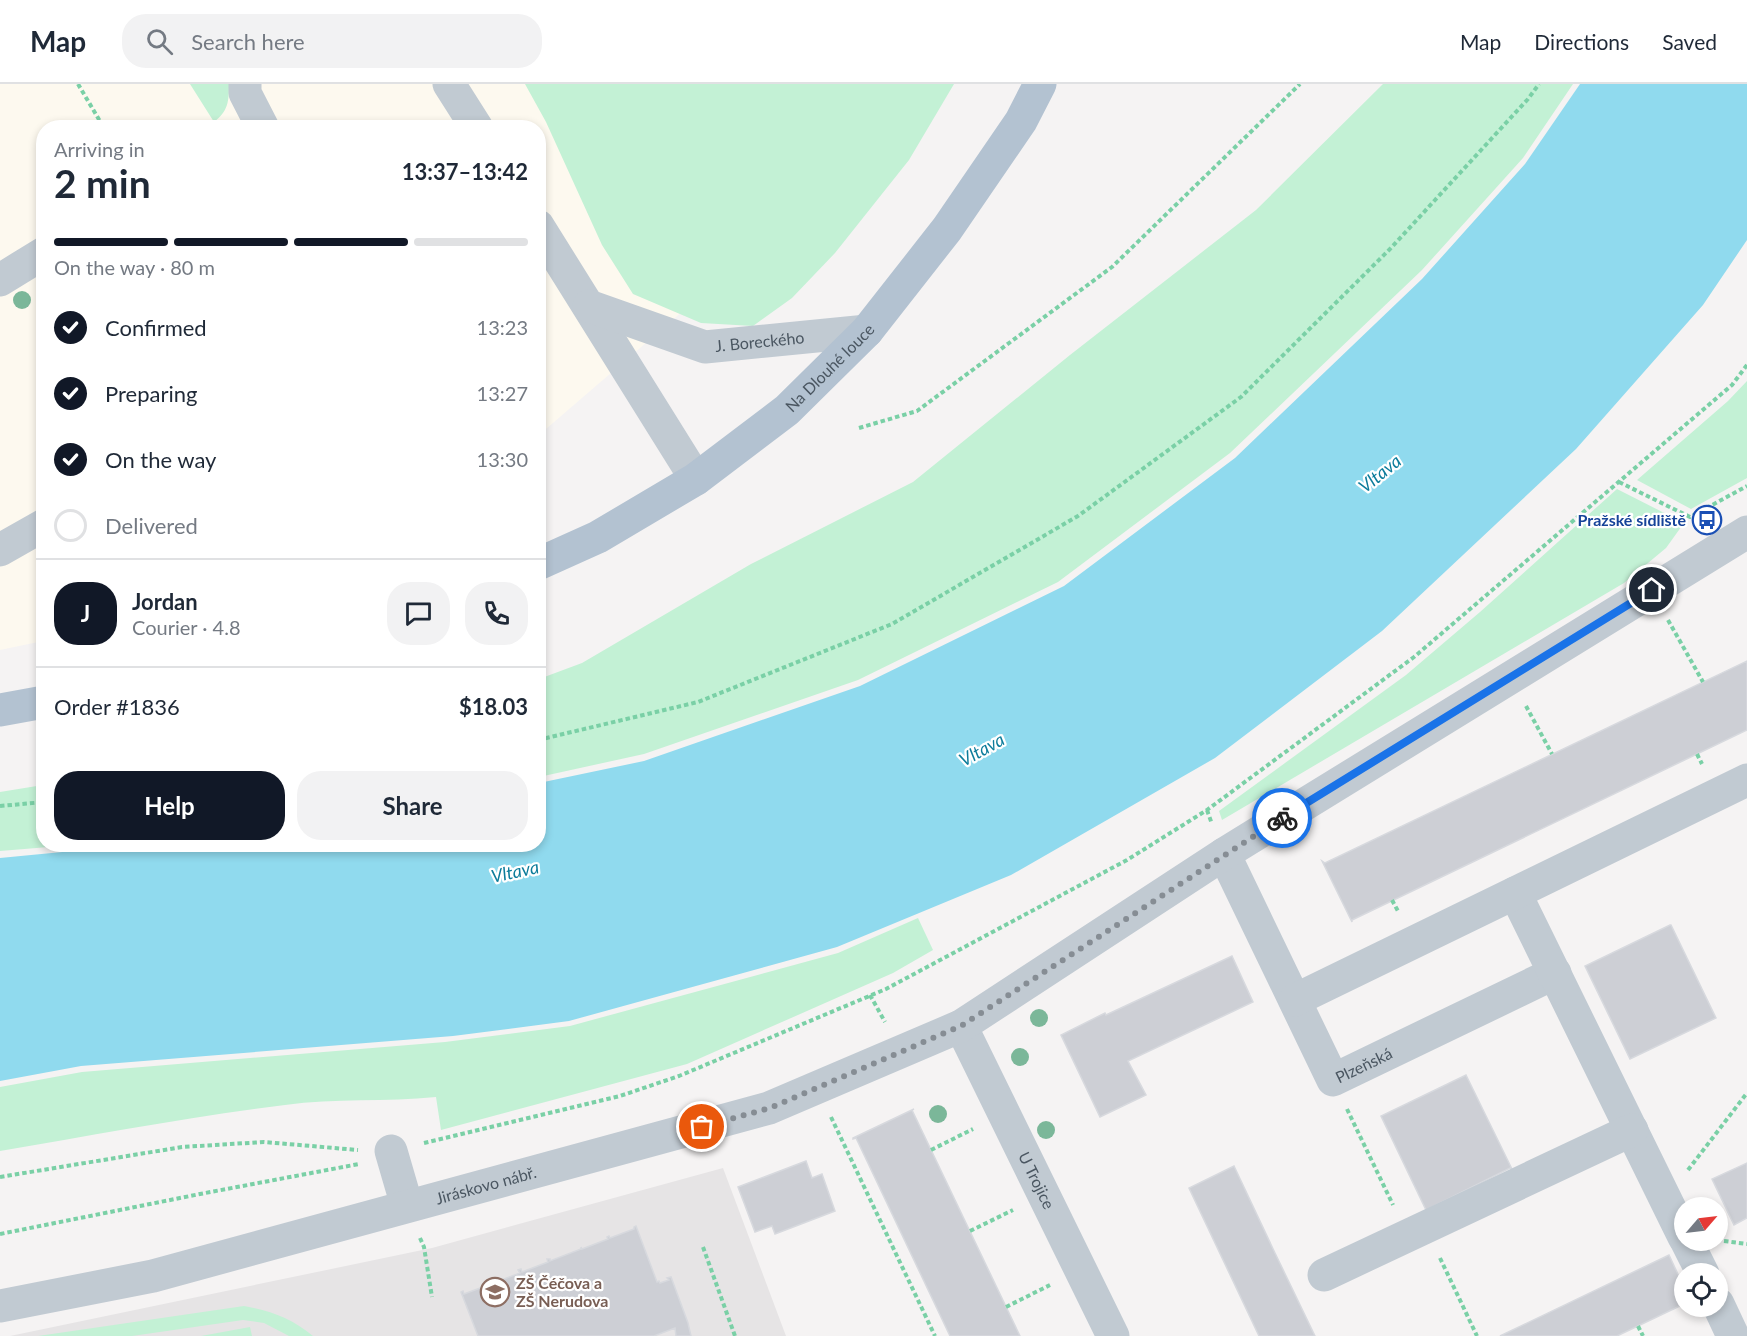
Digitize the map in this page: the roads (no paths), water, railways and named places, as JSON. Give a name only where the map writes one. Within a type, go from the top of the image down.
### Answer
[{"type":"main road","name":"Na Dlouhé louce","points":[[546,560],[598,537],[696,479],[787,410],[867,331],[947,229],[1021,121],[1040,84]]},
{"type":"main road","points":[[0,710],[36,703]]},
{"type":"street","points":[[245,84],[245,93],[256,120]]},
{"type":"street","points":[[449,84],[472,120]]},
{"type":"street","points":[[546,239],[696,479]]},
{"type":"street","points":[[0,280],[36,258]]},
{"type":"street","name":"J. Boreckého","points":[[589,306],[705,347],[867,331]]},
{"type":"street","points":[[0,550],[36,530]]},
{"type":"street","points":[[961,1026],[1224,854],[1747,532]]},
{"type":"street","points":[[1295,1000],[1747,780]]},
{"type":"street","name":"Plzeňská","points":[[1224,854],[1333,1080],[1555,973]]},
{"type":"street","points":[[1515,893],[1674,1216]]},
{"type":"street","name":"Jiráskovo nábř.","points":[[0,1306],[153,1276],[770,1108],[961,1026]]},
{"type":"street","name":"U Trojice","points":[[961,1026],[1113,1336]]},
{"type":"street","points":[[1324,1275],[1632,1130]]},
{"type":"street","points":[[382,1151],[407,1206]]},
{"type":"street","points":[[1724,1317],[1733,1336]]},
{"type":"water","name":"Vltava","points":[[1580,84],[1747,84],[1747,240],[1703,305],[1576,449],[1382,631],[1215,758],[1011,875],[837,947],[569,1021],[453,1036],[81,1066],[0,1081],[0,858],[62,852],[546,852],[546,782],[644,761],[860,686],[1064,586],[1235,458],[1422,279],[1525,164]]},
{"type":"place","name":"Pražské sídliště","points":[[1707,520]]},
{"type":"place","name":"ZŠ Čéčova a ZŠ Nerudova","points":[[495,1292]]}]
